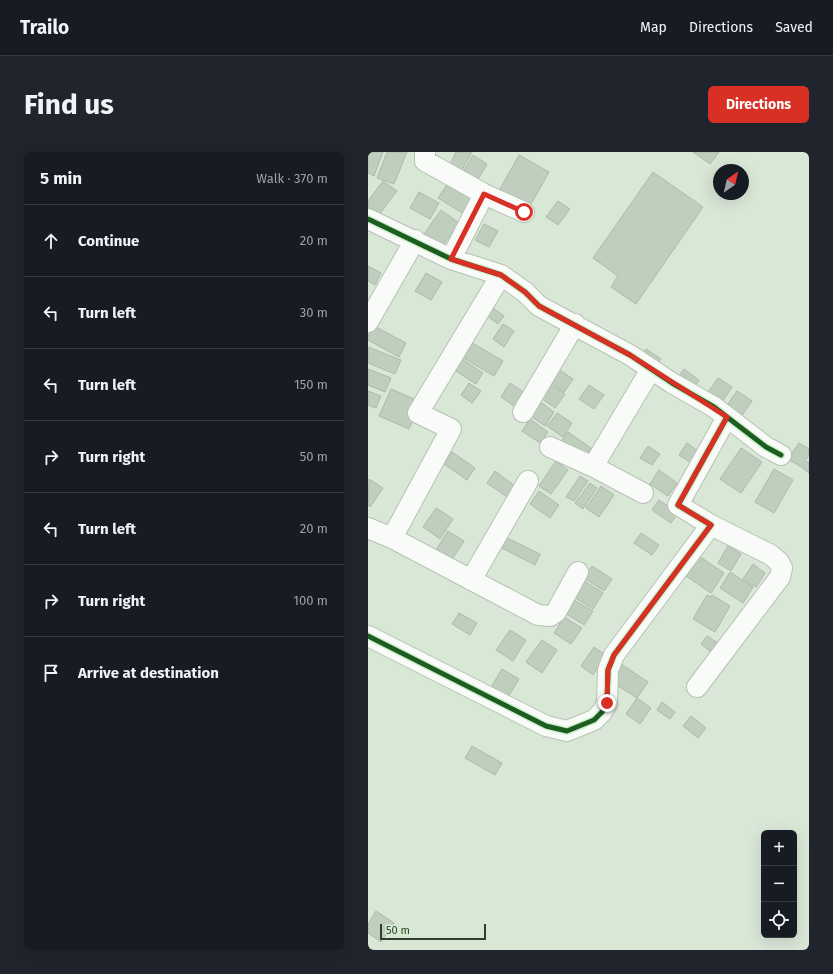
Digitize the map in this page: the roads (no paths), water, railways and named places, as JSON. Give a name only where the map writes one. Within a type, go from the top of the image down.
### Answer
[{"type":"street","points":[[425,152],[425,161],[484,194],[524,212]]},
{"type":"street","points":[[451,259],[484,194]]},
{"type":"street","points":[[368,218],[451,259],[501,275],[525,292],[539,306],[575,324],[651,369],[727,417],[766,447],[781,454]]},
{"type":"street","points":[[368,322],[415,240]]},
{"type":"street","points":[[392,538],[451,429],[418,413],[501,275]]},
{"type":"street","points":[[523,412],[575,324]]},
{"type":"street","points":[[596,468],[594,465],[596,460],[651,369]]},
{"type":"street","points":[[697,687],[780,577],[782,568],[779,562],[771,555],[711,525],[678,505],[727,417]]},
{"type":"street","points":[[550,447],[596,468],[643,493]]},
{"type":"street","points":[[470,580],[528,481]]},
{"type":"street","points":[[368,636],[546,726],[567,731],[594,720],[602,712],[607,703],[608,670],[614,655],[711,525]]},
{"type":"street","points":[[368,528],[392,538],[538,615],[550,616],[556,612],[578,572]]}]
